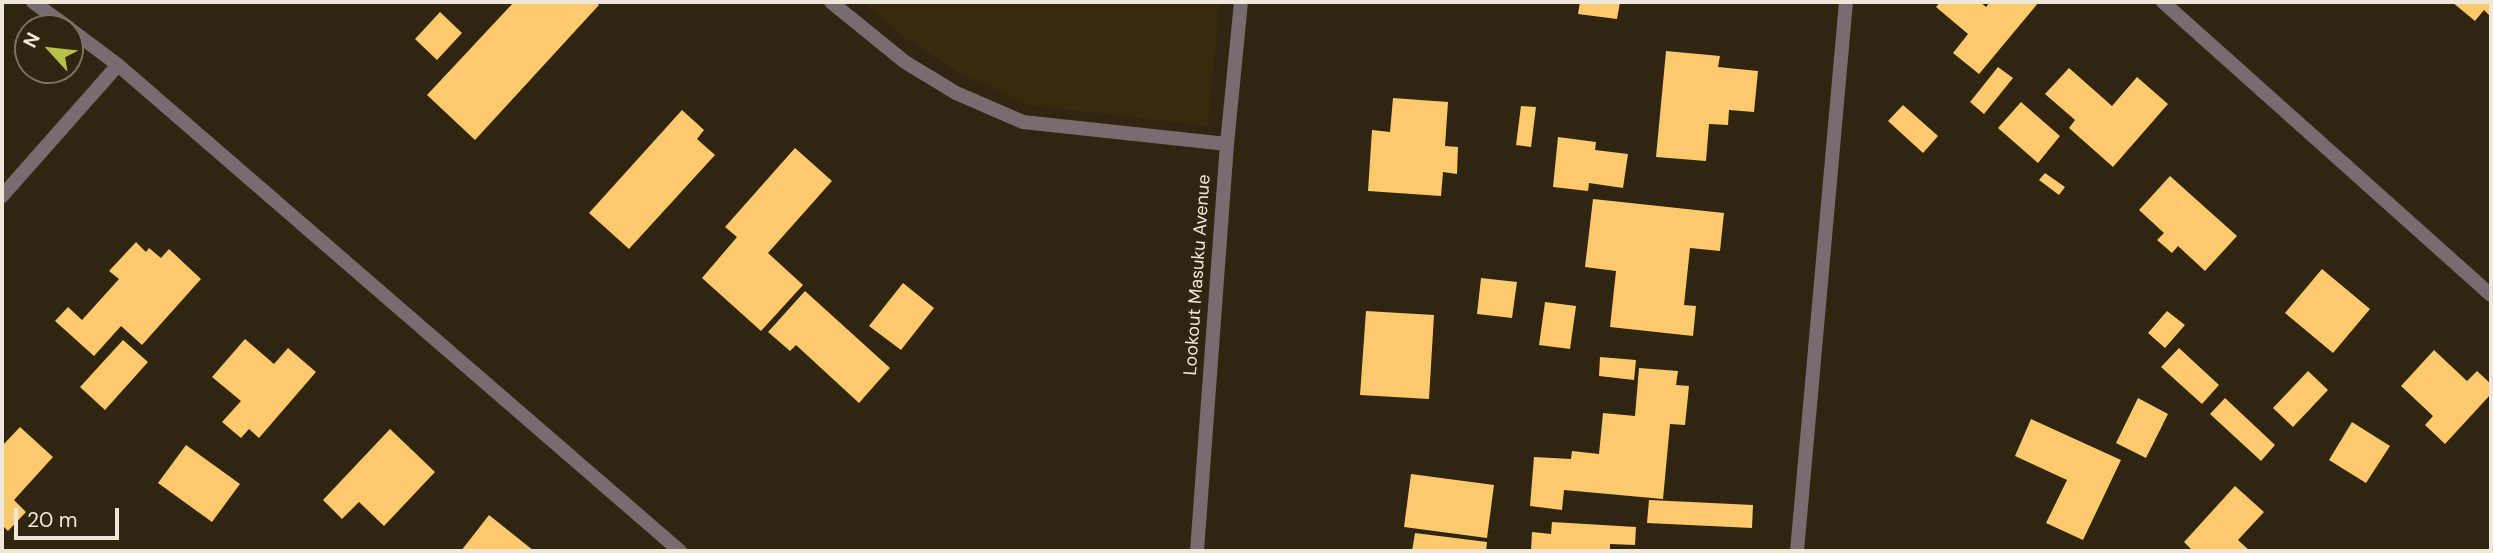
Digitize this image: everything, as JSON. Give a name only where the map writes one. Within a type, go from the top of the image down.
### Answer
[{"type":"street","points":[[33,2],[50,14]]},
{"type":"street","points":[[831,2],[905,62],[956,93],[1023,122],[1227,144]]},
{"type":"street","name":"Lookout Masuku Avenue","points":[[1197,551],[1227,144],[1241,2]]},
{"type":"street","points":[[1797,551],[1846,2]]},
{"type":"street","points":[[2163,2],[2491,295]]},
{"type":"street","points":[[84,39],[118,65],[680,551]]},
{"type":"street","points":[[2,196],[118,65]]},
{"type":"shaded area","points":[[862,2],[1220,2],[1208,126],[1028,105],[961,74],[908,40]]},
{"type":"building","points":[[514,2],[596,2],[599,5],[475,140],[427,95]]},
{"type":"building","points":[[1580,2],[1620,2],[1617,19],[1578,14]]},
{"type":"building","points":[[1940,2],[1980,2],[1986,7],[1990,2],[2039,2],[1979,74],[1953,53],[1968,34],[1936,7]]},
{"type":"building","points":[[2452,2],[2491,2],[2491,17],[2484,10],[2475,21]]},
{"type":"building","points":[[440,12],[462,33],[437,60],[415,39]]},
{"type":"building","points":[[1666,51],[1720,56],[1718,67],[1758,71],[1754,112],[1729,110],[1728,125],[1709,124],[1706,161],[1656,157]]},
{"type":"building","points":[[1998,67],[2013,78],[1984,114],[1970,102]]},
{"type":"building","points":[[2069,68],[2112,106],[2137,77],[2168,104],[2113,167],[2069,128],[2075,120],[2045,94]]},
{"type":"building","points":[[1393,98],[1448,102],[1445,146],[1458,147],[1457,174],[1443,172],[1441,196],[1368,191],[1372,130],[1390,132]]},
{"type":"building","points":[[2021,102],[2060,136],[2038,163],[1998,128]]},
{"type":"building","points":[[1903,105],[1938,136],[1923,153],[1888,121]]},
{"type":"building","points":[[1521,106],[1536,107],[1531,147],[1516,145]]},
{"type":"building","points":[[682,110],[704,130],[697,139],[715,155],[629,249],[589,213]]},
{"type":"building","points":[[1558,137],[1596,142],[1595,150],[1628,154],[1623,188],[1589,183],[1588,191],[1553,187]]},
{"type":"building","points":[[795,148],[832,181],[768,253],[803,285],[761,331],[702,278],[737,237],[725,227]]},
{"type":"building","points":[[2045,173],[2065,187],[2059,195],[2039,180]]},
{"type":"building","points":[[2170,176],[2237,236],[2205,271],[2178,246],[2172,253],[2157,240],[2164,233],[2139,210]]},
{"type":"building","points":[[1593,199],[1724,213],[1720,251],[1690,248],[1684,305],[1696,306],[1693,336],[1610,327],[1616,271],[1585,267]]},
{"type":"building","points":[[136,242],[146,252],[149,248],[161,258],[169,249],[201,279],[142,345],[121,326],[94,356],[55,321],[68,307],[82,320],[119,279],[109,271]]},
{"type":"building","points":[[2322,269],[2370,309],[2333,353],[2285,313]]},
{"type":"building","points":[[1481,278],[1517,282],[1512,318],[1477,314]]},
{"type":"building","points":[[903,283],[934,308],[901,350],[869,326]]},
{"type":"building","points":[[805,291],[890,368],[859,403],[796,345],[790,351],[768,332]]},
{"type":"building","points":[[1545,302],[1576,306],[1570,349],[1539,345]]},
{"type":"building","points":[[1366,311],[1434,315],[1429,399],[1360,395]]},
{"type":"building","points":[[2167,311],[2185,325],[2165,348],[2148,333]]},
{"type":"building","points":[[245,339],[274,364],[288,348],[316,372],[259,438],[249,429],[241,438],[222,422],[241,401],[212,377]]},
{"type":"building","points":[[123,340],[148,362],[105,410],[80,387]]},
{"type":"building","points":[[2179,348],[2219,385],[2202,404],[2161,367]]},
{"type":"building","points":[[2434,350],[2467,381],[2477,371],[2491,384],[2491,394],[2445,444],[2425,425],[2433,416],[2401,386]]},
{"type":"building","points":[[1600,357],[1636,360],[1634,380],[1599,376]]},
{"type":"building","points":[[1639,368],[1678,371],[1676,385],[1689,386],[1685,425],[1670,424],[1663,499],[1564,490],[1562,510],[1530,506],[1534,457],[1571,459],[1572,451],[1599,454],[1603,413],[1635,416]]},
{"type":"building","points":[[2308,371],[2328,390],[2293,427],[2273,408]]},
{"type":"building","points":[[2138,398],[2168,414],[2146,458],[2116,443]]},
{"type":"building","points":[[2225,398],[2275,445],[2261,461],[2210,414]]},
{"type":"building","points":[[2031,419],[2121,460],[2083,540],[2046,523],[2067,480],[2015,456]]},
{"type":"building","points":[[2352,422],[2390,446],[2366,483],[2329,460]]},
{"type":"building","points":[[20,427],[53,457],[14,500],[26,512],[8,531],[2,525],[2,446]]},
{"type":"building","points":[[390,429],[435,472],[384,526],[359,502],[342,519],[323,500]]},
{"type":"building","points":[[186,445],[240,484],[212,522],[158,483]]},
{"type":"building","points":[[1411,474],[1494,485],[1487,538],[1404,527]]},
{"type":"building","points":[[2235,486],[2264,512],[2238,540],[2250,551],[2193,551],[2184,542]]},
{"type":"building","points":[[1649,500],[1753,505],[1752,528],[1647,523]]},
{"type":"building","points":[[489,515],[534,551],[461,551]]},
{"type":"building","points":[[1552,522],[1636,527],[1635,545],[1610,544],[1610,551],[1531,551],[1532,532],[1551,534]]},
{"type":"building","points":[[1415,533],[1487,542],[1486,551],[1412,551]]}]
